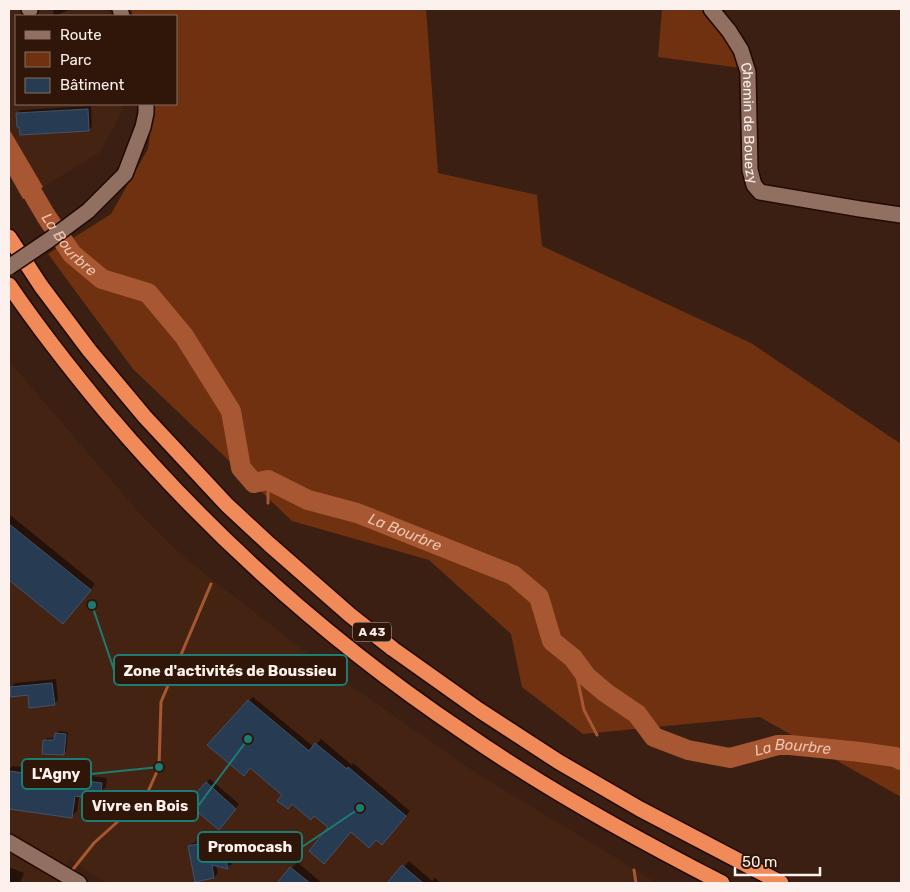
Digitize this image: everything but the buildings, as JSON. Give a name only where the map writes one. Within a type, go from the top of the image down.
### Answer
[{"type":"highway","name":"A 43","points":[[9,237],[41,286],[89,350],[145,417],[227,504],[275,550],[350,615],[393,649],[479,710],[559,762],[640,809],[781,883]]},
{"type":"highway","name":"A 43","points":[[9,285],[72,372],[165,479],[256,568],[335,638],[465,733],[545,785],[722,883]]},
{"type":"street","name":"Chemin de Bouezy","points":[[711,9],[729,31],[741,50],[748,72],[750,170],[754,185],[760,192],[901,215]]},
{"type":"street","points":[[9,266],[49,240],[88,211],[125,174],[143,127],[146,105]]},
{"type":"street","points":[[9,842],[77,882]]},
{"type":"shaded area","points":[[9,9],[107,9],[109,15],[15,15],[15,105],[123,105],[121,114],[100,152],[43,187],[9,129]]},
{"type":"shaded area","points":[[9,129],[43,187],[23,199],[9,174]]},
{"type":"shaded area","points":[[9,361],[142,516],[186,559],[334,674],[473,771],[657,883],[106,883],[70,859],[60,883],[9,883]]},
{"type":"green space","points":[[131,9],[426,9],[438,173],[537,195],[542,246],[751,343],[901,444],[901,797],[760,717],[583,734],[522,687],[511,634],[429,560],[292,521],[133,369],[48,254],[111,214],[148,149],[154,105],[178,105],[178,15],[133,15]]},
{"type":"green space","points":[[662,9],[705,9],[714,18],[741,68],[658,57]]},
{"type":"waterway","name":"La Bourbre","points":[[9,153],[46,216],[72,254],[102,279],[148,293],[184,336],[231,411],[241,468],[254,483],[268,480],[308,500],[357,513],[513,575],[539,597],[552,641],[573,658],[587,677],[606,693],[637,714],[654,737],[688,750],[730,758],[778,745],[790,745],[860,752],[895,757],[901,760]]},
{"type":"waterway","points":[[268,480],[268,503]]},
{"type":"waterway","points":[[70,873],[94,843],[146,796],[159,767],[161,702],[211,584]]},
{"type":"waterway","points":[[573,658],[584,710],[597,735]]},
{"type":"waterway","points":[[634,870],[636,883]]},
{"type":"place","name":"Zone d'activités de Boussieu","points":[[92,605]]},
{"type":"place","name":"Vivre en Bois","points":[[248,739]]},
{"type":"place","name":"L'Agny","points":[[159,767]]},
{"type":"place","name":"Promocash","points":[[360,808]]}]
